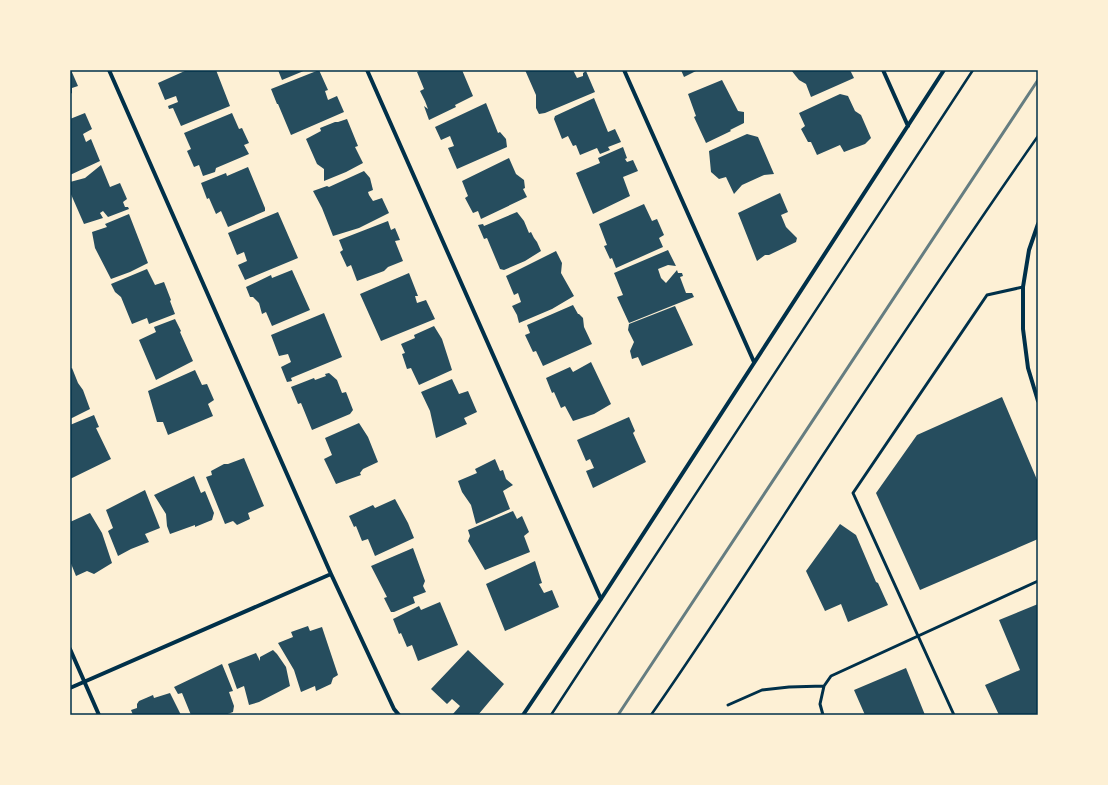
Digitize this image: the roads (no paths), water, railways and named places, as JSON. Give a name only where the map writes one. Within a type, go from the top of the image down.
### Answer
[{"type":"street","points":[[109,70],[331,574],[394,709],[399,715]]},
{"type":"street","points":[[367,70],[601,599]]},
{"type":"street","points":[[624,70],[754,362]]},
{"type":"street","points":[[883,70],[908,126]]},
{"type":"street","points":[[523,715],[601,599],[944,70]]},
{"type":"street","points":[[1038,224],[1030,250],[1023,287],[1022,329],[1028,368],[1038,401]]},
{"type":"street","points":[[70,688],[331,574]]},
{"type":"street","points":[[70,649],[99,715]]},
{"type":"lane","points":[[954,715],[853,493],[987,295],[1023,287]]},
{"type":"lane","points":[[823,715],[820,704],[824,686],[831,676],[1038,581]]},
{"type":"lane","points":[[728,706],[762,690],[789,687],[824,686]]},
{"type":"railway","points":[[618,715],[1038,80]]}]
